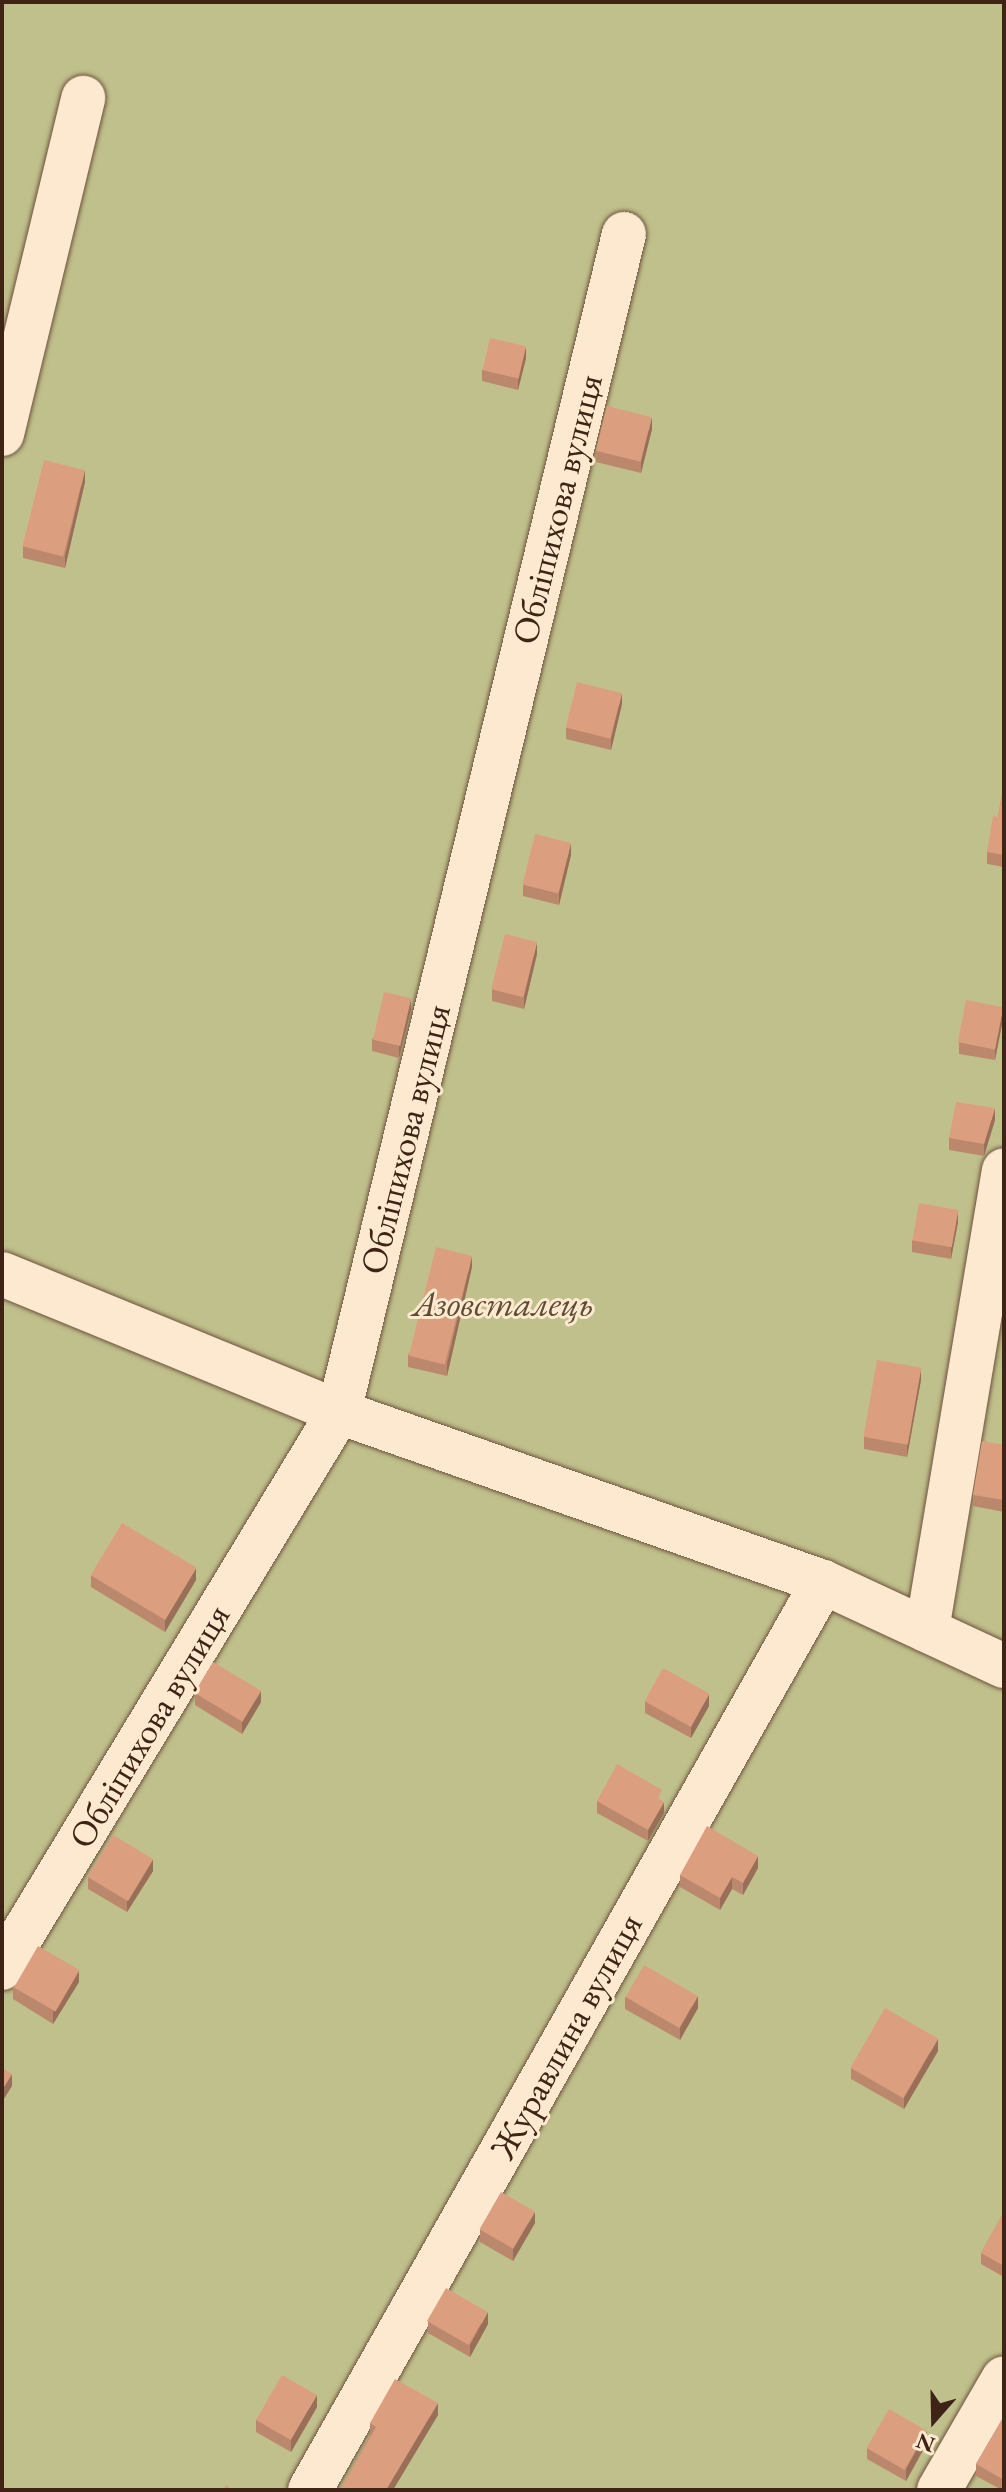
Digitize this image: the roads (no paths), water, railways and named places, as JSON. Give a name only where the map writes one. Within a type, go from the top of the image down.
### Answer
[{"type":"street","points":[[2,434],[83,98]]},
{"type":"street","name":"Обліпихова вулиця","points":[[2,1968],[339,1412],[624,234]]},
{"type":"street","points":[[927,1630],[1004,1170]]},
{"type":"street","points":[[2,1274],[339,1412],[823,1582],[1004,1666]]},
{"type":"street","name":"Журавлина вулиця","points":[[310,2490],[823,1582]]},
{"type":"street","points":[[939,2490],[1004,2378]]},
{"type":"park label","name":"Азовсталець","points":[[503,1304]]}]
